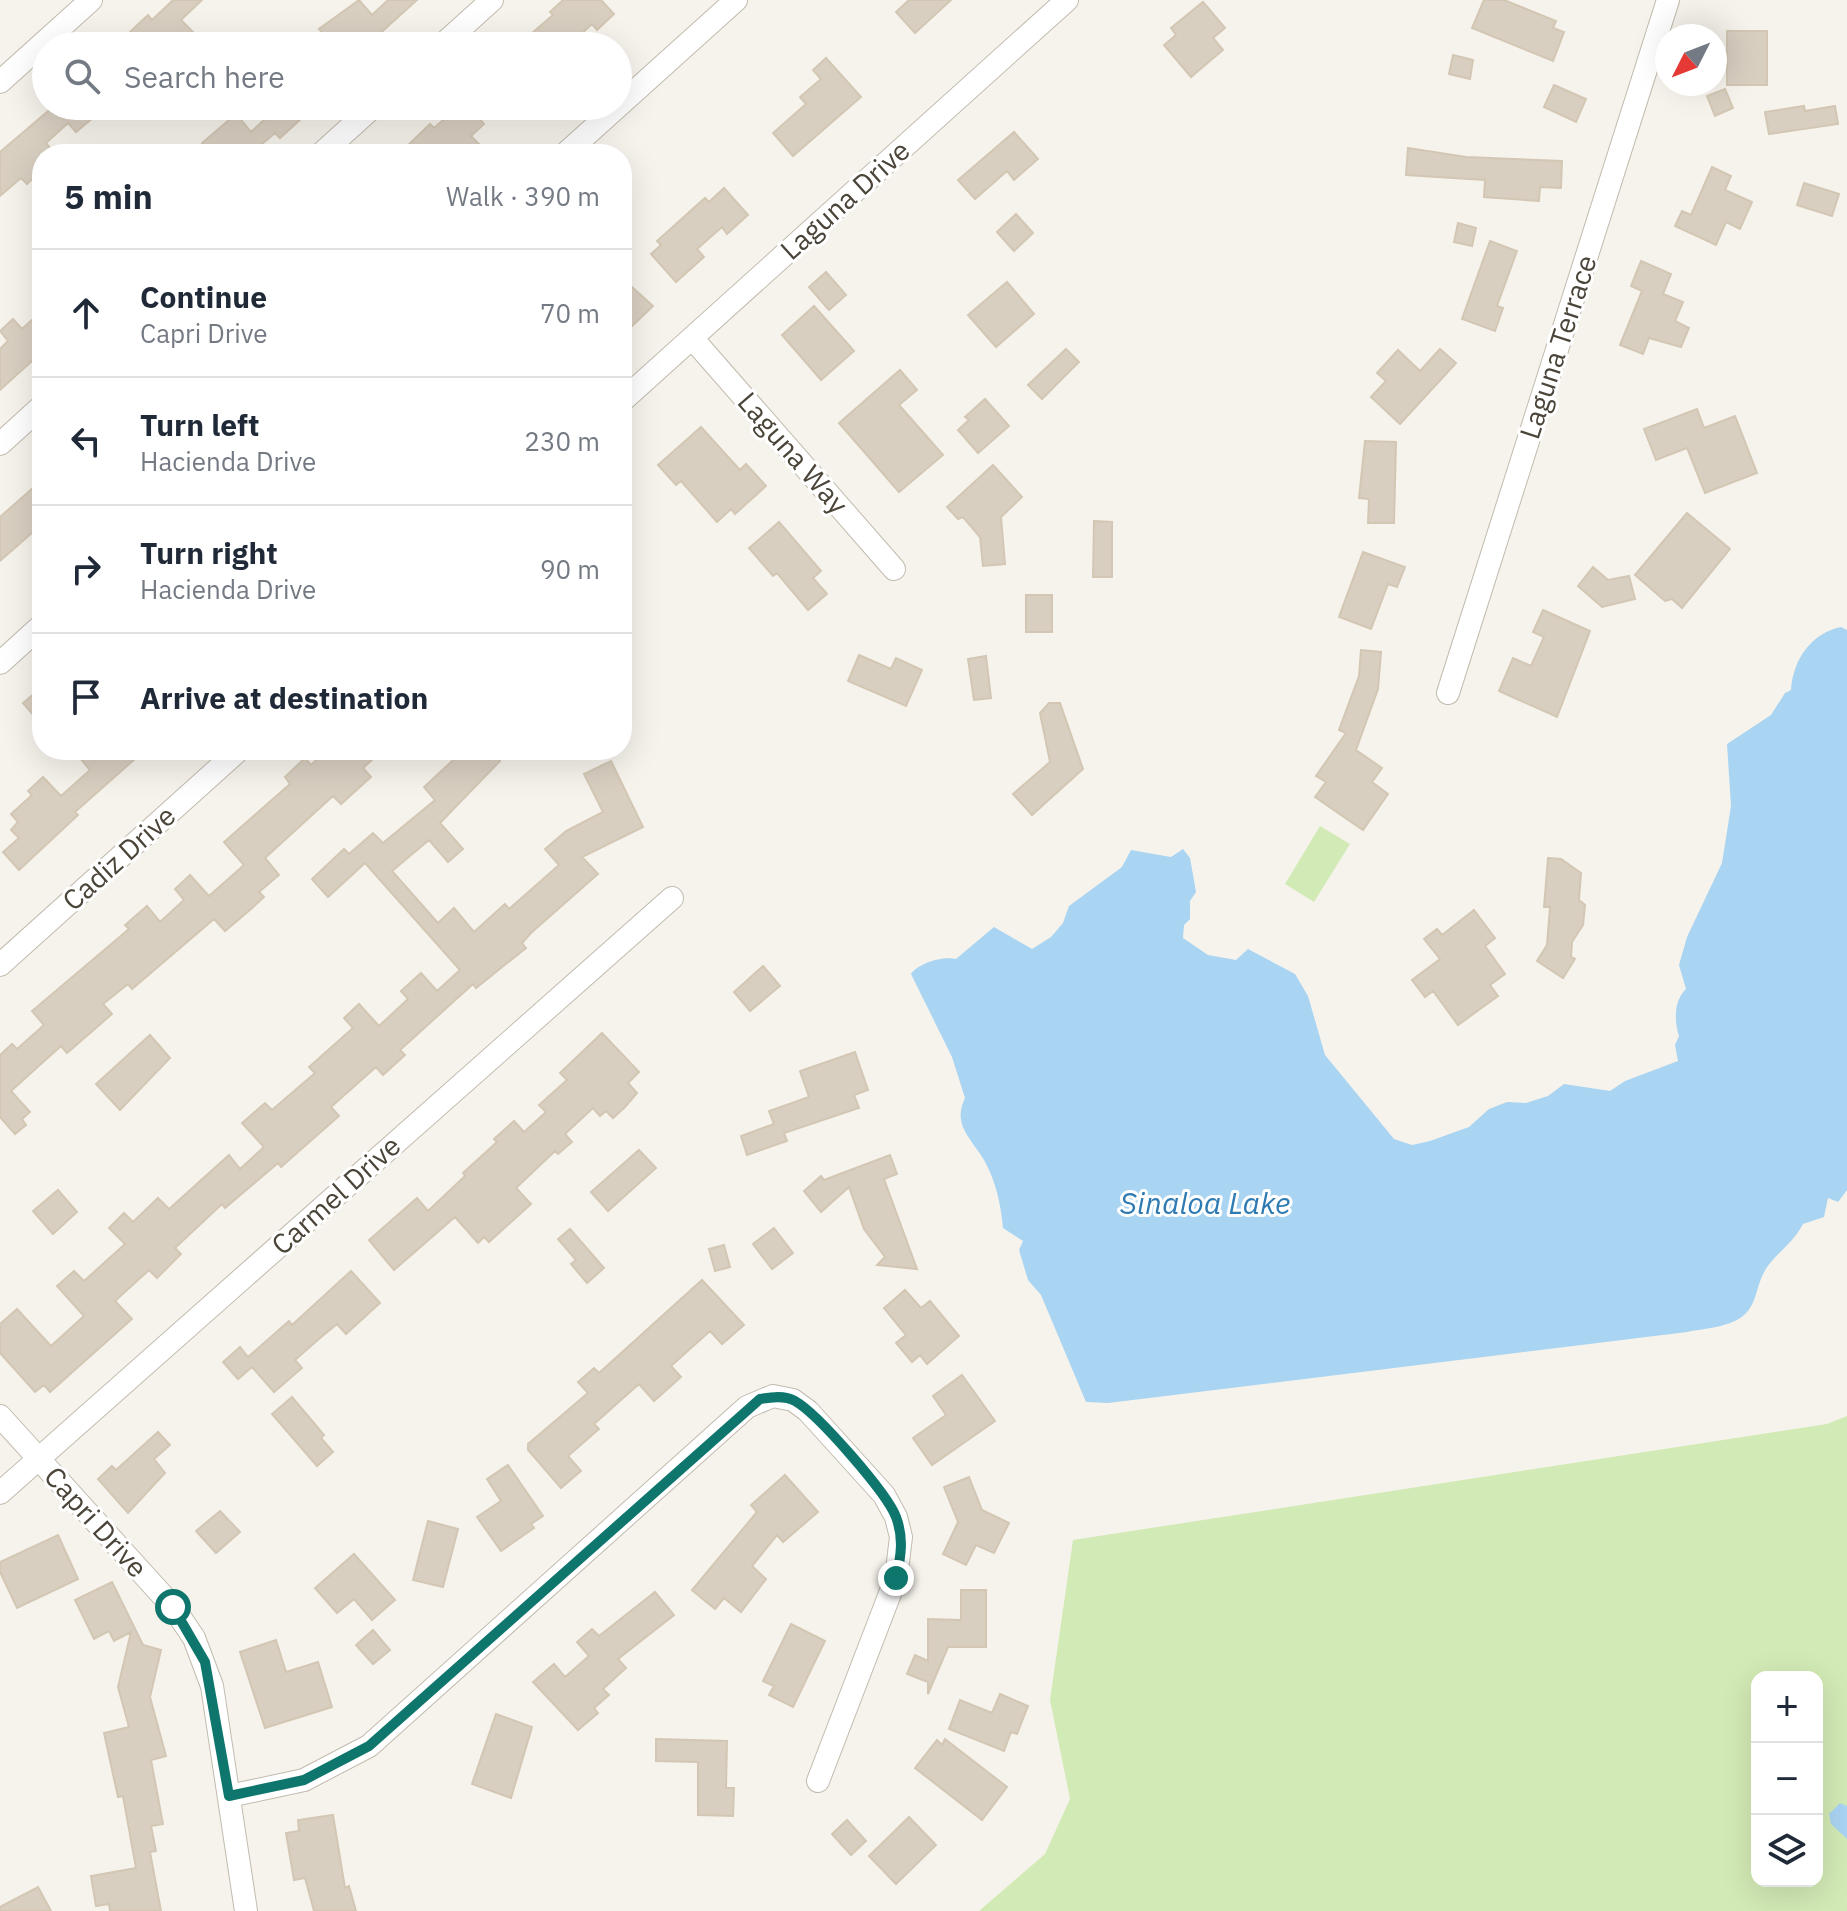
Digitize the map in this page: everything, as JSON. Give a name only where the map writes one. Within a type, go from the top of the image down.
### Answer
[{"type":"street","points":[[55,32],[91,0]]},
{"type":"street","points":[[457,32],[492,0]]},
{"type":"street","points":[[632,94],[736,0]]},
{"type":"street","name":"Laguna Drive","points":[[632,392],[1067,0]]},
{"type":"street","name":"Laguna Terrace","points":[[1448,693],[1668,0]]},
{"type":"street","points":[[0,82],[32,53]]},
{"type":"street","points":[[332,144],[359,120]]},
{"type":"street","points":[[576,144],[603,120]]},
{"type":"street","name":"Laguna Way","points":[[692,338],[894,569]]},
{"type":"street","points":[[0,444],[32,415]]},
{"type":"street","points":[[0,663],[32,634]]},
{"type":"street","name":"Cadiz Drive","points":[[0,965],[228,760]]},
{"type":"street","name":"Carmel Drive","points":[[0,1493],[672,898]]},
{"type":"street","points":[[229,1796],[304,1780],[369,1746],[747,1407],[773,1396],[793,1400],[808,1411],[884,1495],[896,1517],[901,1537],[896,1578],[818,1781]]},
{"type":"street","name":"Capri Drive","points":[[0,1416],[173,1607],[194,1638],[212,1686],[246,1911]]},
{"type":"green space","points":[[1320,826],[1350,844],[1314,902],[1285,884]]},
{"type":"green space","points":[[1847,1416],[1847,1911],[979,1911],[1045,1854],[1070,1799],[1050,1700],[1073,1540],[1827,1424]]},
{"type":"water","name":"Sinaloa Lake","points":[[1841,627],[1847,630],[1847,1190],[1838,1202],[1828,1198],[1824,1217],[1803,1224],[1771,1262],[1745,1314],[1722,1326],[1687,1332],[1108,1403],[1086,1402],[1041,1295],[1028,1280],[1019,1250],[1023,1241],[1003,1228],[992,1176],[962,1124],[965,1098],[952,1057],[911,974],[931,961],[956,959],[994,927],[1032,949],[1051,937],[1063,923],[1069,906],[1122,867],[1131,850],[1171,857],[1183,849],[1190,858],[1196,892],[1190,901],[1190,919],[1184,925],[1183,938],[1208,955],[1236,960],[1248,949],[1295,974],[1308,996],[1325,1055],[1394,1139],[1412,1145],[1430,1141],[1469,1127],[1489,1109],[1507,1102],[1526,1103],[1548,1096],[1564,1084],[1610,1091],[1625,1081],[1678,1061],[1676,1011],[1686,989],[1679,965],[1687,937],[1722,863],[1731,806],[1727,744],[1771,715],[1785,693],[1791,690],[1795,668],[1806,650],[1821,635]]},
{"type":"water","points":[[1840,1803],[1847,1806],[1847,1839],[1831,1824],[1829,1814]]},
{"type":"building","points":[[173,0],[202,0],[181,20],[193,32],[130,32],[148,15],[152,20]]},
{"type":"building","points":[[359,0],[372,15],[388,0],[417,0],[382,32],[322,32],[319,29]]},
{"type":"building","points":[[563,0],[601,0],[614,14],[597,30],[592,24],[583,32],[533,32],[553,15],[550,12]]},
{"type":"building","points":[[909,0],[951,0],[915,33],[896,12]]},
{"type":"building","points":[[1484,0],[1504,0],[1556,21],[1553,28],[1564,32],[1553,61],[1472,28]]},
{"type":"building","points":[[1203,2],[1225,28],[1213,38],[1223,50],[1191,77],[1164,45],[1176,35],[1171,28]]},
{"type":"building","points":[[1727,31],[1767,31],[1767,85],[1727,85]]},
{"type":"building","points":[[1453,55],[1473,60],[1470,79],[1449,74]]},
{"type":"building","points":[[826,58],[861,97],[793,156],[773,133],[806,104],[800,97],[821,79],[813,70]]},
{"type":"building","points":[[1554,85],[1586,99],[1576,122],[1544,107]]},
{"type":"building","points":[[1727,94],[1733,108],[1715,116],[1707,96]]},
{"type":"building","points":[[1804,106],[1805,111],[1835,106],[1838,124],[1769,134],[1765,112]]},
{"type":"building","points":[[38,120],[90,120],[76,132],[68,123],[47,144],[32,144],[32,179],[27,184],[21,178],[0,196],[0,152]]},
{"type":"building","points":[[229,120],[241,120],[251,132],[264,120],[300,120],[280,138],[275,133],[262,144],[202,143]]},
{"type":"building","points":[[443,120],[480,120],[484,124],[471,136],[479,144],[409,144],[430,124],[434,128]]},
{"type":"building","points":[[1014,132],[1038,159],[1014,180],[1007,171],[975,199],[958,180]]},
{"type":"building","points":[[1408,148],[1466,157],[1562,161],[1561,188],[1540,187],[1539,201],[1484,197],[1485,180],[1406,175]]},
{"type":"building","points":[[1712,167],[1731,176],[1725,190],[1752,202],[1740,229],[1726,222],[1716,245],[1675,226],[1682,211],[1691,215]]},
{"type":"building","points":[[1804,183],[1839,194],[1832,216],[1797,205]]},
{"type":"building","points":[[724,188],[748,215],[727,234],[722,227],[697,249],[704,257],[676,282],[651,254],[661,245],[657,241],[705,198],[709,202]]},
{"type":"building","points":[[1016,214],[1033,233],[1014,251],[997,232]]},
{"type":"building","points":[[1458,223],[1476,228],[1472,246],[1454,242]]},
{"type":"building","points":[[1490,241],[1517,251],[1497,306],[1503,308],[1495,331],[1462,319]]},
{"type":"building","points":[[1641,261],[1671,274],[1663,294],[1683,302],[1675,321],[1689,328],[1681,347],[1649,338],[1643,354],[1620,345],[1642,291],[1631,286]]},
{"type":"building","points":[[826,272],[846,295],[829,310],[809,287]]},
{"type":"building","points":[[1007,282],[1034,314],[996,347],[968,315]]},
{"type":"building","points":[[632,287],[653,306],[632,326]]},
{"type":"building","points":[[814,306],[854,351],[821,380],[782,335]]},
{"type":"building","points":[[13,319],[22,329],[32,320],[32,361],[0,390],[0,349],[8,341],[0,331]]},
{"type":"building","points":[[1066,349],[1079,362],[1042,399],[1028,385]]},
{"type":"building","points":[[1440,349],[1456,363],[1400,424],[1371,397],[1386,381],[1377,373],[1398,350],[1420,371]]},
{"type":"building","points":[[900,370],[917,390],[899,405],[943,455],[899,492],[839,423]]},
{"type":"building","points":[[985,399],[1009,426],[978,453],[958,430],[969,420],[965,417]]},
{"type":"building","points":[[1697,409],[1704,428],[1735,416],[1757,473],[1705,493],[1687,448],[1656,460],[1644,429]]},
{"type":"building","points":[[701,427],[740,470],[746,464],[766,486],[735,514],[731,509],[717,522],[681,481],[676,485],[658,465]]},
{"type":"building","points":[[1365,441],[1396,442],[1394,523],[1368,523],[1369,499],[1359,498]]},
{"type":"building","points":[[993,465],[1022,497],[1001,517],[1005,564],[983,566],[980,537],[963,517],[958,519],[947,507]]},
{"type":"building","points":[[32,489],[32,533],[0,561],[0,517]]},
{"type":"building","points":[[1687,513],[1730,549],[1682,608],[1672,599],[1665,601],[1635,575]]},
{"type":"building","points":[[1094,521],[1112,522],[1112,577],[1093,577]]},
{"type":"building","points":[[779,522],[821,571],[813,578],[827,594],[808,610],[777,573],[773,576],[749,548]]},
{"type":"building","points":[[1363,552],[1405,567],[1397,587],[1388,584],[1371,629],[1339,617]]},
{"type":"building","points":[[1593,567],[1608,580],[1629,576],[1635,599],[1602,607],[1578,586]]},
{"type":"building","points":[[1026,595],[1052,595],[1052,632],[1026,632]]},
{"type":"building","points":[[1543,610],[1590,631],[1557,717],[1499,691],[1513,658],[1531,666],[1544,637],[1533,632]]},
{"type":"building","points":[[1361,650],[1381,652],[1378,689],[1356,750],[1382,768],[1372,782],[1388,794],[1363,830],[1315,797],[1326,782],[1316,776],[1346,733],[1339,730],[1359,676]]},
{"type":"building","points":[[859,655],[891,669],[896,658],[922,670],[906,706],[848,681]]},
{"type":"building","points":[[986,656],[991,698],[974,700],[968,659]]},
{"type":"building","points":[[32,695],[32,713],[23,703]]},
{"type":"building","points":[[1049,703],[1060,703],[1083,769],[1032,815],[1013,794],[1050,762],[1040,713]]},
{"type":"building","points":[[82,760],[134,760],[75,812],[78,815],[19,870],[3,852],[19,838],[11,830],[18,822],[11,814],[32,795],[28,791],[43,777],[61,796],[90,770]]},
{"type":"building","points":[[303,760],[311,765],[316,760],[372,760],[363,768],[371,777],[341,804],[333,796],[265,858],[279,875],[259,892],[264,897],[251,909],[225,931],[214,919],[132,989],[128,984],[103,1004],[112,1014],[67,1053],[61,1046],[11,1091],[30,1112],[22,1119],[26,1125],[15,1134],[0,1117],[0,1055],[12,1044],[17,1049],[44,1025],[32,1011],[129,929],[125,925],[147,906],[160,922],[184,900],[175,889],[190,875],[209,896],[244,865],[224,842],[290,784],[285,777]]},
{"type":"building","points":[[453,760],[500,761],[440,823],[463,849],[448,862],[429,840],[392,871],[438,923],[454,908],[474,932],[505,904],[509,909],[559,865],[545,849],[566,831],[603,812],[584,774],[611,761],[643,827],[582,857],[598,874],[531,933],[522,943],[526,948],[476,988],[473,984],[400,1050],[405,1055],[383,1075],[376,1067],[331,1107],[339,1116],[281,1167],[278,1163],[225,1208],[222,1204],[175,1248],[181,1254],[157,1278],[149,1270],[115,1301],[132,1319],[50,1392],[44,1385],[35,1392],[0,1353],[0,1324],[17,1309],[51,1346],[84,1316],[57,1286],[74,1271],[84,1281],[125,1244],[109,1228],[124,1213],[133,1222],[158,1198],[169,1209],[229,1155],[240,1169],[264,1147],[242,1123],[265,1103],[272,1110],[315,1073],[309,1067],[353,1028],[344,1018],[359,1004],[379,1026],[408,999],[401,991],[421,973],[437,991],[460,970],[365,863],[328,897],[312,879],[344,849],[349,854],[373,833],[383,843],[435,800],[424,787]]},
{"type":"building","points":[[1548,858],[1561,859],[1581,873],[1579,900],[1585,905],[1583,925],[1572,942],[1571,957],[1575,959],[1563,978],[1537,961],[1547,945],[1550,907],[1544,907]]},
{"type":"building","points":[[1474,910],[1495,938],[1485,946],[1505,974],[1490,985],[1498,996],[1458,1025],[1433,991],[1425,997],[1412,980],[1440,959],[1424,939],[1437,929],[1442,935]]},
{"type":"building","points":[[763,966],[780,986],[750,1011],[734,992]]},
{"type":"building","points":[[602,1033],[639,1072],[628,1083],[637,1093],[625,1107],[613,1118],[606,1111],[600,1116],[593,1108],[565,1134],[572,1142],[558,1154],[555,1151],[516,1188],[531,1204],[489,1242],[484,1237],[478,1243],[455,1217],[394,1270],[369,1240],[417,1198],[428,1211],[465,1176],[463,1173],[497,1142],[494,1139],[514,1121],[524,1132],[546,1112],[539,1105],[567,1080],[560,1073]]},
{"type":"building","points":[[150,1035],[170,1058],[120,1110],[96,1084]]},
{"type":"building","points":[[855,1052],[868,1090],[854,1095],[859,1108],[784,1133],[787,1141],[747,1155],[741,1136],[774,1124],[769,1111],[809,1097],[800,1071]]},
{"type":"building","points":[[639,1150],[656,1168],[608,1211],[591,1192]]},
{"type":"building","points":[[890,1155],[897,1174],[884,1179],[917,1269],[877,1265],[885,1257],[864,1229],[849,1187],[821,1212],[804,1191],[821,1176],[824,1180]]},
{"type":"building","points":[[58,1190],[77,1212],[53,1234],[33,1211]]},
{"type":"building","points":[[774,1228],[793,1253],[772,1269],[753,1244]]},
{"type":"building","points":[[570,1229],[604,1268],[587,1283],[571,1264],[576,1260],[558,1239]]},
{"type":"building","points":[[724,1245],[730,1267],[715,1271],[709,1249]]},
{"type":"building","points":[[351,1271],[380,1303],[346,1334],[337,1324],[320,1338],[295,1360],[302,1368],[274,1392],[252,1367],[238,1379],[223,1362],[240,1347],[248,1357],[289,1321],[292,1325]]},
{"type":"building","points":[[702,1280],[744,1325],[722,1344],[710,1331],[671,1366],[681,1377],[654,1401],[639,1384],[594,1424],[599,1429],[568,1456],[581,1471],[561,1488],[528,1450],[528,1444],[588,1393],[578,1382],[594,1368],[599,1373]]},
{"type":"building","points":[[905,1290],[921,1308],[930,1301],[959,1336],[927,1364],[920,1355],[912,1362],[896,1343],[906,1335],[884,1308]]},
{"type":"building","points":[[962,1375],[995,1421],[932,1465],[913,1438],[946,1415],[933,1396]]},
{"type":"building","points":[[292,1397],[324,1435],[321,1438],[333,1452],[317,1466],[272,1414]]},
{"type":"building","points":[[158,1432],[170,1445],[154,1459],[165,1473],[128,1513],[98,1479],[112,1466],[116,1470]]},
{"type":"building","points":[[508,1465],[543,1516],[531,1524],[534,1528],[501,1551],[477,1517],[501,1501],[487,1479]]},
{"type":"building","points":[[785,1475],[818,1512],[783,1542],[777,1535],[752,1566],[766,1579],[741,1612],[724,1598],[715,1609],[692,1590],[757,1512],[751,1505]]},
{"type":"building","points":[[969,1477],[982,1510],[1009,1523],[994,1553],[976,1545],[966,1565],[943,1554],[958,1522],[944,1487]]},
{"type":"building","points":[[220,1511],[240,1532],[216,1553],[196,1531]]},
{"type":"building","points":[[428,1521],[458,1529],[443,1587],[413,1580]]},
{"type":"building","points":[[58,1535],[78,1579],[17,1608],[0,1572],[0,1562]]},
{"type":"building","points":[[354,1554],[395,1600],[372,1620],[354,1599],[337,1613],[315,1588]]},
{"type":"building","points":[[112,1582],[143,1645],[161,1650],[150,1697],[166,1756],[151,1760],[163,1824],[151,1826],[156,1851],[150,1852],[161,1911],[110,1911],[109,1904],[96,1906],[91,1876],[136,1868],[123,1796],[118,1797],[104,1733],[129,1727],[118,1687],[131,1632],[114,1641],[109,1631],[94,1639],[75,1600]]},
{"type":"building","points":[[961,1590],[986,1590],[986,1647],[948,1647],[928,1694],[928,1682],[907,1674],[915,1655],[928,1661],[928,1619],[961,1620]]},
{"type":"building","points":[[655,1592],[674,1615],[618,1659],[626,1668],[603,1689],[609,1695],[594,1708],[598,1713],[578,1730],[533,1682],[554,1664],[565,1677],[589,1656],[577,1642],[592,1629],[599,1636]]},
{"type":"building","points":[[791,1624],[825,1641],[793,1707],[769,1695],[774,1686],[763,1681]]},
{"type":"building","points":[[373,1630],[390,1650],[373,1664],[356,1645]]},
{"type":"building","points":[[276,1640],[286,1672],[318,1662],[332,1707],[265,1728],[240,1652]]},
{"type":"building","points":[[1000,1694],[1028,1706],[1017,1734],[1011,1732],[1004,1751],[949,1729],[960,1700],[992,1713]]},
{"type":"building","points":[[496,1714],[532,1727],[511,1798],[472,1784]]},
{"type":"building","points":[[656,1739],[727,1741],[726,1788],[734,1788],[733,1816],[698,1815],[698,1762],[656,1761]]},
{"type":"building","points":[[945,1739],[1007,1787],[982,1820],[915,1768],[937,1740],[942,1745]]},
{"type":"building","points":[[333,1815],[345,1888],[349,1886],[356,1911],[314,1911],[305,1878],[294,1880],[286,1833],[299,1831],[298,1820]]},
{"type":"building","points":[[909,1817],[936,1845],[896,1884],[869,1856]]},
{"type":"building","points":[[847,1820],[866,1841],[851,1855],[832,1834]]},
{"type":"building","points":[[38,1887],[51,1911],[0,1911],[0,1907]]},
{"type":"route","points":[[173,1607],[194,1638],[205,1662],[212,1686],[229,1796],[304,1780],[336,1766],[369,1746],[747,1407],[760,1399],[773,1396],[793,1400],[808,1411],[884,1495],[896,1517],[901,1537],[896,1578]]}]
